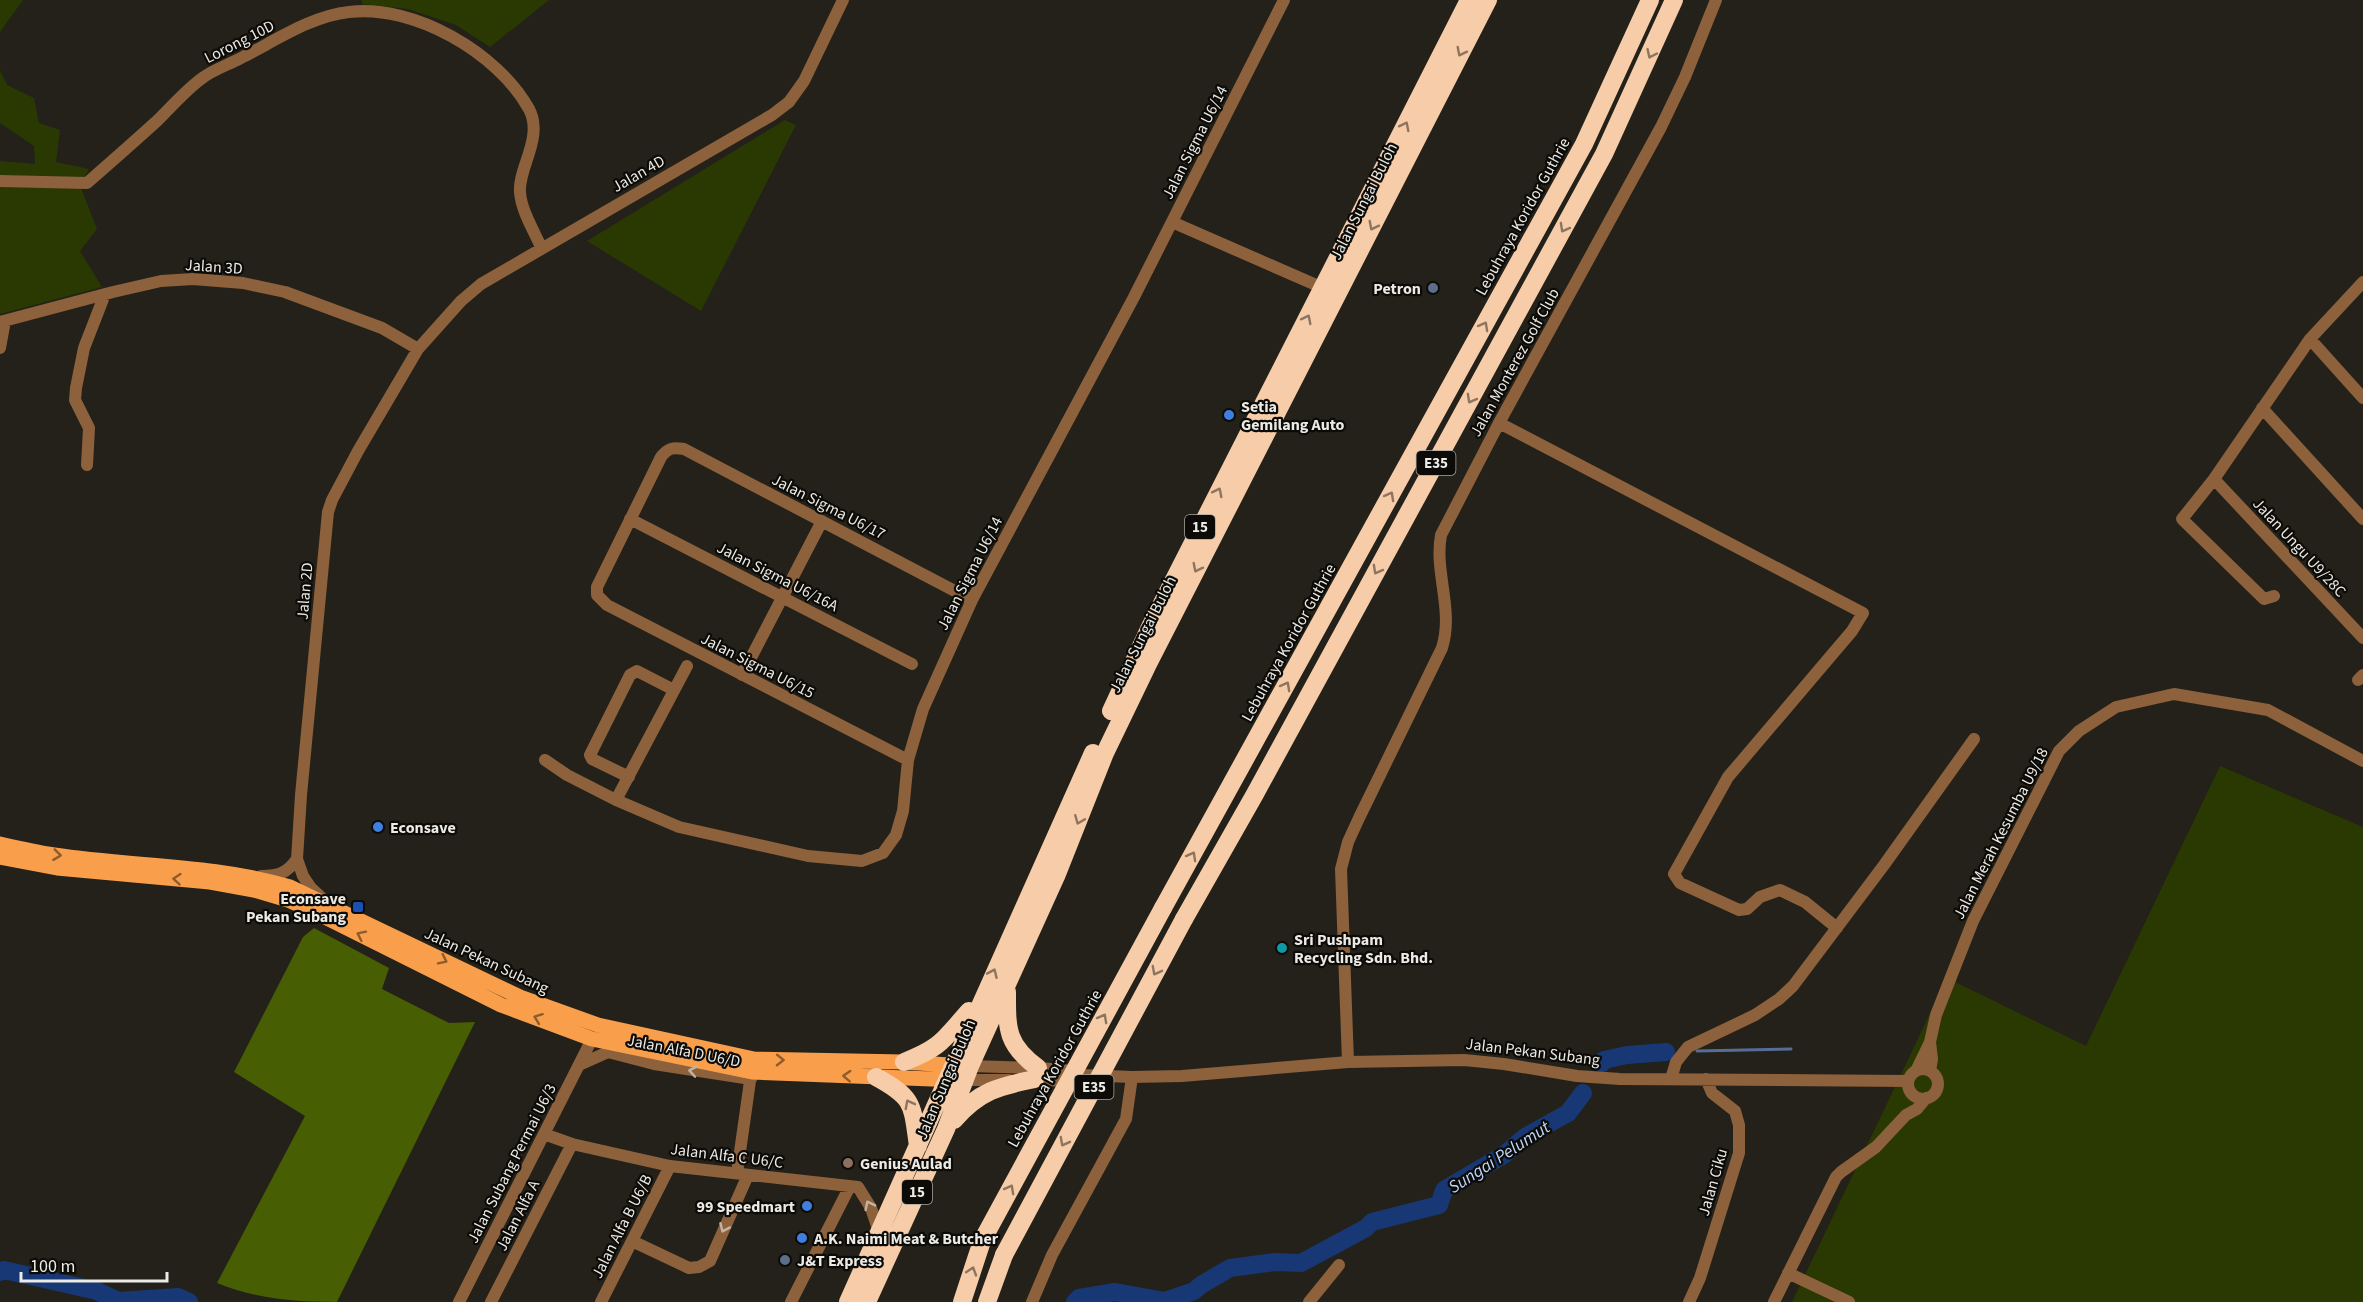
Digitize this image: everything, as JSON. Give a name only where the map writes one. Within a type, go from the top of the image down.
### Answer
[{"type":"highway","name":"Jalan Sungai Buloh","points":[[867,1302],[946,1129],[959,1073],[980,1002],[1150,627],[1469,0]]},
{"type":"highway","name":"Jalan Sungai Buloh","points":[[848,1302],[918,1146],[1007,987],[1057,874],[1105,753],[1146,666],[1488,0]]},
{"type":"highway","name":"Lebuhraya Koridor Guthrie","points":[[962,1302],[982,1241],[1584,144],[1646,14],[1650,0]]},
{"type":"highway","name":"E35","points":[[987,1302],[1004,1255],[1184,919],[1261,783],[1605,154],[1674,0]]},
{"type":"highway","points":[[946,1129],[985,1092],[1037,1073],[1015,1048],[1010,1036],[1007,1025],[1007,987]]},
{"type":"highway","points":[[904,1062],[931,1051],[941,1044],[969,1010],[980,1002]]},
{"type":"highway","points":[[876,1077],[897,1088],[907,1098],[913,1108],[918,1146]]},
{"type":"main road","name":"Jalan Pekan Subang","points":[[0,844],[54,855],[211,869],[255,876],[290,887],[327,903],[520,997],[598,1025],[754,1059],[904,1062],[959,1073]]},
{"type":"main road","name":"Jalan Pekan Subang","points":[[0,857],[57,868],[210,882],[254,890],[321,915],[501,1005],[592,1039],[751,1076],[876,1077],[959,1073]]},
{"type":"street","name":"Jalan 4D","points":[[418,349],[460,301],[481,284],[541,247],[772,115],[789,102],[804,81],[843,0]]},
{"type":"street","name":"Jalan Sigma U6/14","points":[[545,760],[567,775],[616,800],[679,827],[808,856],[862,861],[883,853],[896,835],[903,811],[908,760],[923,708],[972,600],[1172,222],[1284,0]]},
{"type":"street","name":"Jalan Monterez Golf Club","points":[[1348,1062],[1341,869],[1348,842],[1442,648],[1447,625],[1439,553],[1441,534],[1661,127],[1685,77],[1716,0]]},
{"type":"street","name":"Lorong 10D","points":[[0,181],[87,183],[201,79],[315,21],[348,12],[362,11],[426,23],[454,36],[483,58],[520,94],[530,112],[533,128],[531,148],[519,190],[541,247]]},
{"type":"street","points":[[1172,222],[1323,288]]},
{"type":"street","name":"Jalan 3D","points":[[3,321],[161,281],[193,279],[243,283],[285,292],[382,328],[418,349]]},
{"type":"street","points":[[2274,596],[2264,599],[2182,519],[2214,479],[2310,339],[2362,286]]},
{"type":"street","points":[[87,465],[89,428],[75,400],[76,388],[84,348],[105,294]]},
{"type":"street","points":[[0,348],[3,321]]},
{"type":"street","points":[[2310,339],[2363,398]]},
{"type":"street","name":"Jalan 2D","points":[[327,903],[311,888],[303,876],[297,859],[328,512],[358,451],[418,349]]},
{"type":"street","points":[[2262,408],[2363,519]]},
{"type":"street","points":[[1499,423],[1863,614],[1852,631],[1728,777],[1674,874],[1680,883],[1739,910],[1747,909],[1760,897],[1780,890],[1805,902],[1837,928]]},
{"type":"street","name":"Jalan Sigma U6/17","points":[[630,519],[661,457],[670,448],[684,449],[972,600]]},
{"type":"street","name":"Jalan Ungu U9/28C","points":[[2214,479],[2363,638]]},
{"type":"street","name":"Jalan Sigma U6/15","points":[[630,519],[597,587],[597,595],[607,605],[908,760]]},
{"type":"street","name":"Jalan Sigma U6/16A","points":[[630,519],[912,664]]},
{"type":"street","points":[[742,675],[822,521]]},
{"type":"street","points":[[616,800],[687,666]]},
{"type":"street","points":[[629,777],[592,759],[590,755],[632,672],[637,671],[674,690]]},
{"type":"street","name":"Jalan Merah Kesumba U9/18","points":[[1930,1042],[1936,1015],[1973,921],[2059,751],[2079,731],[2116,707],[2174,694],[2268,710],[2363,761]]},
{"type":"street","points":[[1671,1079],[1676,1062],[1688,1047],[1755,1015],[1779,999],[1800,978],[1974,739]]},
{"type":"street","points":[[255,876],[278,876],[289,871],[297,859]]},
{"type":"street","name":"Jalan Subang Permai U6/3","points":[[459,1302],[592,1039]]},
{"type":"street","points":[[1930,1042],[1932,1059],[1930,1071]]},
{"type":"street","points":[[1906,1116],[1911,1081],[1930,1042]]},
{"type":"street","name":"Jalan Alfa D U6/D","points":[[579,1065],[608,1052],[654,1064],[751,1076]]},
{"type":"street","name":"Jalan Pekan Subang","points":[[959,1073],[1037,1073],[1064,1081],[1082,1075],[1182,1076],[1348,1062],[1464,1060],[1577,1076],[1620,1079],[1911,1081]]},
{"type":"street","points":[[1911,1081],[1930,1071]]},
{"type":"street","points":[[1774,1302],[1836,1177],[1876,1147],[1906,1116],[1937,1090],[1938,1082],[1930,1071]]},
{"type":"street","points":[[632,1241],[689,1268],[699,1267],[710,1261],[742,1174],[751,1076]]},
{"type":"street","points":[[1032,1302],[1052,1255],[1126,1119],[1132,1077]]},
{"type":"street","name":"Jalan Ciku","points":[[1689,1302],[1700,1278],[1739,1153],[1739,1125],[1735,1112],[1712,1093],[1706,1079]]},
{"type":"street","points":[[1911,1081],[1919,1098],[1926,1098]]},
{"type":"street","name":"Jalan Alfa C U6/C","points":[[544,1134],[572,1144],[670,1166],[850,1186]]},
{"type":"street","name":"Jalan Alfa A","points":[[491,1302],[572,1144]]},
{"type":"street","name":"Jalan Alfa B U6/B","points":[[601,1302],[670,1166]]},
{"type":"street","points":[[791,1302],[850,1186],[858,1187],[864,1194],[872,1208],[879,1232]]},
{"type":"street","points":[[1309,1302],[1339,1265]]},
{"type":"street","points":[[1788,1274],[1849,1302]]},
{"type":"green space","points":[[0,0],[23,0],[0,32]]},
{"type":"green space","points":[[362,0],[549,0],[490,47],[456,25],[408,9],[362,4]]},
{"type":"green space","points":[[0,70],[7,85],[34,98],[39,123],[60,130],[56,162],[89,169],[82,181],[0,176],[0,161],[35,164],[34,146],[0,123]]},
{"type":"green space","points":[[785,120],[796,125],[701,311],[587,241]]},
{"type":"green space","points":[[0,185],[81,188],[97,229],[80,251],[102,287],[0,314]]},
{"type":"green space","points":[[2220,766],[2363,827],[2363,1302],[1792,1302],[1947,978],[2086,1046]]},
{"type":"green space","points":[[314,928],[389,968],[382,989],[449,1023],[475,1022],[337,1302],[276,1298],[246,1293],[217,1283],[305,1116],[234,1072],[303,937]]},
{"type":"waterway","points":[[1697,1051],[1791,1049]]},
{"type":"waterway","name":"Sungai Pelumut","points":[[1602,1063],[1604,1060],[1627,1055],[1666,1052]]},
{"type":"waterway","name":"Sungai Pelumut","points":[[1075,1302],[1079,1298],[1115,1292],[1165,1301],[1194,1291],[1230,1268],[1275,1262],[1301,1263],[1366,1228],[1372,1222],[1439,1205],[1444,1190],[1505,1154],[1525,1137],[1568,1113],[1583,1093]]},
{"type":"waterway","name":"Sungai Pelumut","points":[[0,1272],[4,1270],[97,1291],[118,1301],[178,1297],[189,1302]]},
{"type":"place","name":"Petron","points":[[1433,288]]},
{"type":"place","name":"Setia Gemilang Auto","points":[[1229,415]]},
{"type":"place","name":"Econsave","points":[[378,827]]},
{"type":"place","name":"Econsave Pekan Subang","points":[[358,907]]},
{"type":"place","name":"Sri Pushpam Recycling Sdn. Bhd.","points":[[1282,948]]},
{"type":"place","name":"Genius Aulad","points":[[848,1163]]},
{"type":"place","name":"99 Speedmart","points":[[807,1206]]},
{"type":"place","name":"A.K. Naimi Meat & Butcher","points":[[802,1238]]},
{"type":"place","name":"J&T Express","points":[[785,1260]]}]
